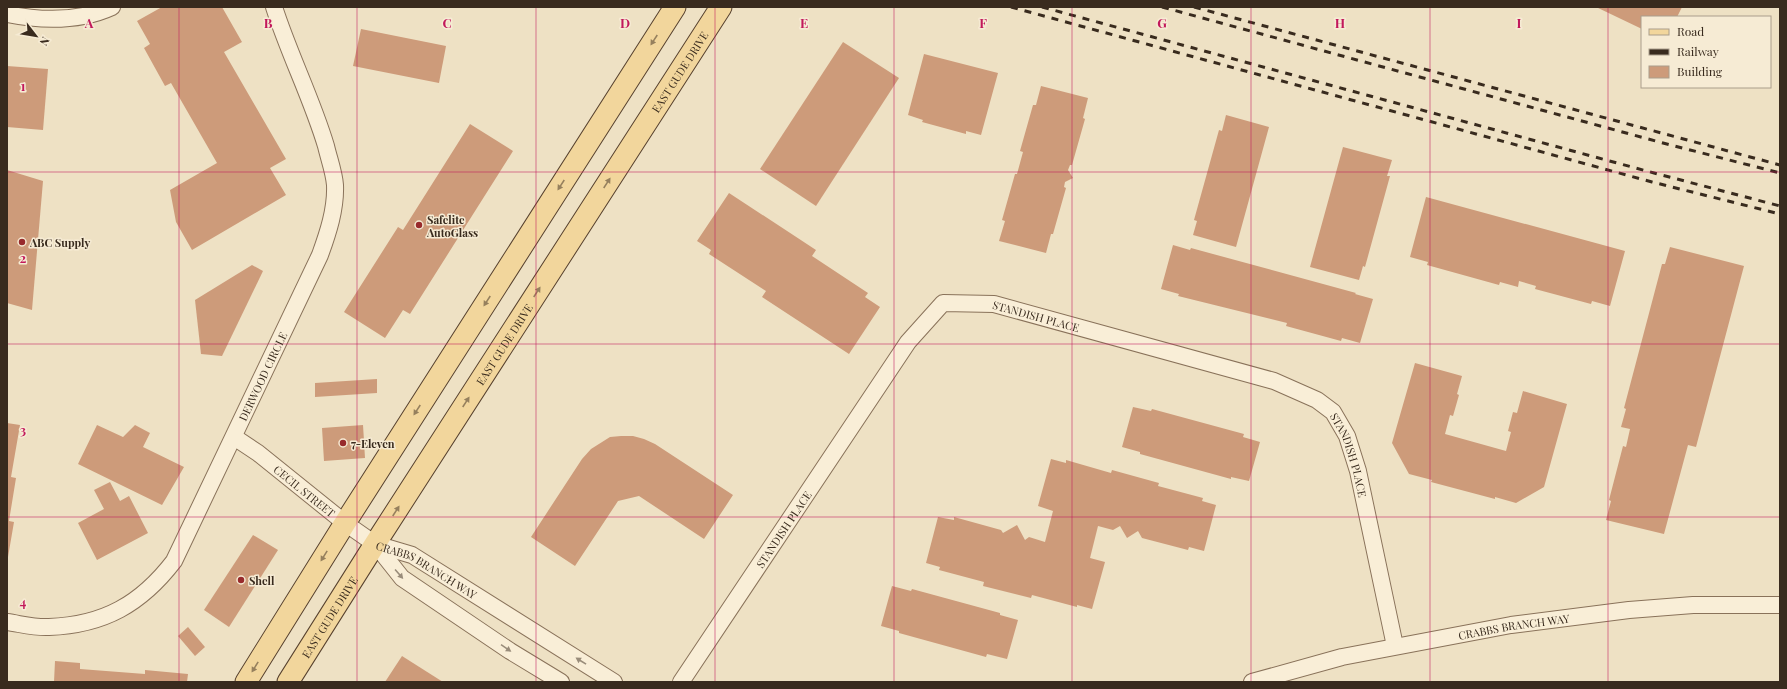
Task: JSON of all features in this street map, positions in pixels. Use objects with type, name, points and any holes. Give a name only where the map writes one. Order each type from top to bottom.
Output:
[{"type":"main road","points":[[246,682],[344,523],[675,7]]},
{"type":"main road","name":"EAST GUDE DRIVE","points":[[288,682],[375,544],[721,7]]},
{"type":"street","points":[[7,14],[28,18],[63,19],[90,16],[112,7]]},
{"type":"street","name":"DERWOOD CIRCLE","points":[[7,622],[48,628],[90,622],[122,610],[145,594],[160,580],[174,561],[320,256],[331,219],[335,196],[334,175],[320,128],[274,7]]},
{"type":"street","name":"STANDISH PLACE","points":[[681,682],[908,342],[943,303],[994,304],[1274,381],[1317,400],[1333,412],[1347,436],[1358,471],[1395,646]]},
{"type":"street","name":"CECIL STREET","points":[[234,437],[258,453],[344,523],[375,544]]},
{"type":"street","name":"CRABBS BRANCH WAY","points":[[375,544],[402,578],[510,651],[561,682]]},
{"type":"street","name":"CRABBS BRANCH WAY","points":[[375,544],[412,555],[614,682]]},
{"type":"street","name":"CRABBS BRANCH WAY","points":[[1252,682],[1342,657],[1511,624],[1629,610],[1693,605],[1780,605]]},
{"type":"building","points":[[162,7],[222,7],[242,42],[224,52],[286,159],[270,168],[286,195],[192,250],[176,222],[170,190],[217,163],[171,83],[165,86],[144,48],[150,44],[137,21]]},
{"type":"building","points":[[1596,7],[1682,7],[1678,16],[1641,16],[1641,29]]},
{"type":"building","points":[[361,29],[446,46],[439,83],[353,66]]},
{"type":"building","points":[[843,42],[899,78],[816,206],[760,169]]},
{"type":"building","points":[[924,54],[998,73],[981,135],[966,131],[966,134],[922,122],[923,120],[908,115]]},
{"type":"building","points":[[7,66],[48,69],[43,130],[7,127]]},
{"type":"building","points":[[1041,86],[1088,98],[1083,118],[1085,119],[1072,165],[1070,165],[1068,170],[1073,178],[1065,182],[1064,187],[1066,188],[1046,253],[999,241],[1005,221],[1002,220],[1023,152],[1020,151],[1033,105],[1036,105]]},
{"type":"building","points":[[1226,115],[1269,127],[1236,247],[1193,235],[1197,221],[1194,220],[1219,130],[1222,131]]},
{"type":"building","points":[[470,124],[513,151],[410,314],[403,310],[385,338],[344,312],[398,227],[403,230]]},
{"type":"building","points":[[1343,147],[1392,160],[1387,176],[1390,176],[1365,267],[1363,266],[1359,280],[1310,267]]},
{"type":"building","name":"ABC Supply","points":[[7,170],[43,181],[32,310],[7,303]]},
{"type":"building","points":[[729,193],[816,250],[812,256],[868,293],[865,297],[880,307],[849,354],[762,297],[766,291],[709,254],[711,250],[697,241]]},
{"type":"building","points":[[1426,197],[1625,251],[1610,306],[1592,301],[1591,304],[1535,289],[1536,286],[1519,281],[1518,287],[1500,282],[1499,285],[1427,265],[1428,262],[1410,257]]},
{"type":"building","points":[[1173,245],[1190,250],[1191,248],[1373,299],[1360,343],[1342,338],[1341,341],[1286,326],[1287,323],[1178,296],[1179,294],[1161,289]]},
{"type":"building","points":[[1670,247],[1744,266],[1696,447],[1688,445],[1664,534],[1606,520],[1611,501],[1609,500],[1623,446],[1626,447],[1630,429],[1621,427],[1626,409],[1624,408],[1662,264],[1665,264]]},
{"type":"building","points":[[252,265],[263,271],[222,356],[201,354],[195,300]]},
{"type":"building","points":[[1415,363],[1462,376],[1457,394],[1459,395],[1453,416],[1450,415],[1445,434],[1506,451],[1511,432],[1508,431],[1513,412],[1517,413],[1523,391],[1567,404],[1544,487],[1516,503],[1431,482],[1432,480],[1409,474],[1392,443]]},
{"type":"building","points":[[377,379],[377,393],[315,397],[315,383]]},
{"type":"building","points":[[1133,407],[1151,411],[1152,409],[1244,434],[1243,437],[1260,442],[1249,481],[1231,477],[1231,479],[1140,454],[1140,452],[1122,447]]},
{"type":"building","points":[[7,423],[20,425],[11,477],[16,478],[9,521],[14,522],[8,557]]},
{"type":"building","points":[[97,425],[123,437],[135,425],[150,433],[143,447],[184,467],[162,505],[78,464]]},
{"type":"building","name":"7-Eleven","points":[[363,425],[365,458],[324,461],[322,428]]},
{"type":"building","points":[[633,436],[655,444],[733,495],[704,539],[639,496],[618,501],[575,566],[531,537],[582,459],[591,449],[610,437]]},
{"type":"building","points":[[1051,459],[1066,463],[1066,460],[1111,473],[1112,470],[1159,483],[1158,486],[1203,498],[1202,501],[1216,505],[1204,551],[1189,547],[1188,550],[1142,538],[1138,531],[1127,538],[1120,526],[1113,530],[1098,526],[1090,558],[1105,562],[1092,609],[1077,605],[1077,607],[1032,595],[1031,598],[983,586],[984,582],[939,570],[940,567],[926,563],[938,517],[954,520],[954,517],[1001,530],[1003,533],[1017,525],[1025,540],[1029,537],[1045,542],[1053,511],[1038,506]]},
{"type":"building","points":[[110,482],[120,501],[129,496],[148,533],[97,560],[78,523],[104,509],[94,490]]},
{"type":"building","name":"Shell","points":[[253,535],[278,550],[229,627],[204,610]]},
{"type":"building","points":[[892,586],[911,591],[912,589],[1000,613],[1000,615],[1018,620],[1007,659],[987,654],[986,657],[899,633],[899,631],[881,626]]},
{"type":"building","points":[[188,627],[205,647],[195,656],[178,636]]},
{"type":"building","points":[[402,656],[443,682],[385,682]]},
{"type":"building","points":[[55,661],[80,663],[80,669],[145,674],[145,670],[188,674],[187,682],[54,682]]},
{"type":"railway","points":[[1011,7],[1652,182],[1780,214]]},
{"type":"railway","points":[[1042,7],[1780,206]]},
{"type":"railway","points":[[1162,7],[1663,143],[1780,173]]},
{"type":"railway","points":[[1194,7],[1780,165]]},
{"type":"place","name":"Safelite AutoGlass","points":[[419,225]]},
{"type":"place","name":"ABC Supply","points":[[22,242]]},
{"type":"place","name":"7-Eleven","points":[[343,443]]},
{"type":"place","name":"Shell","points":[[241,580]]}]
